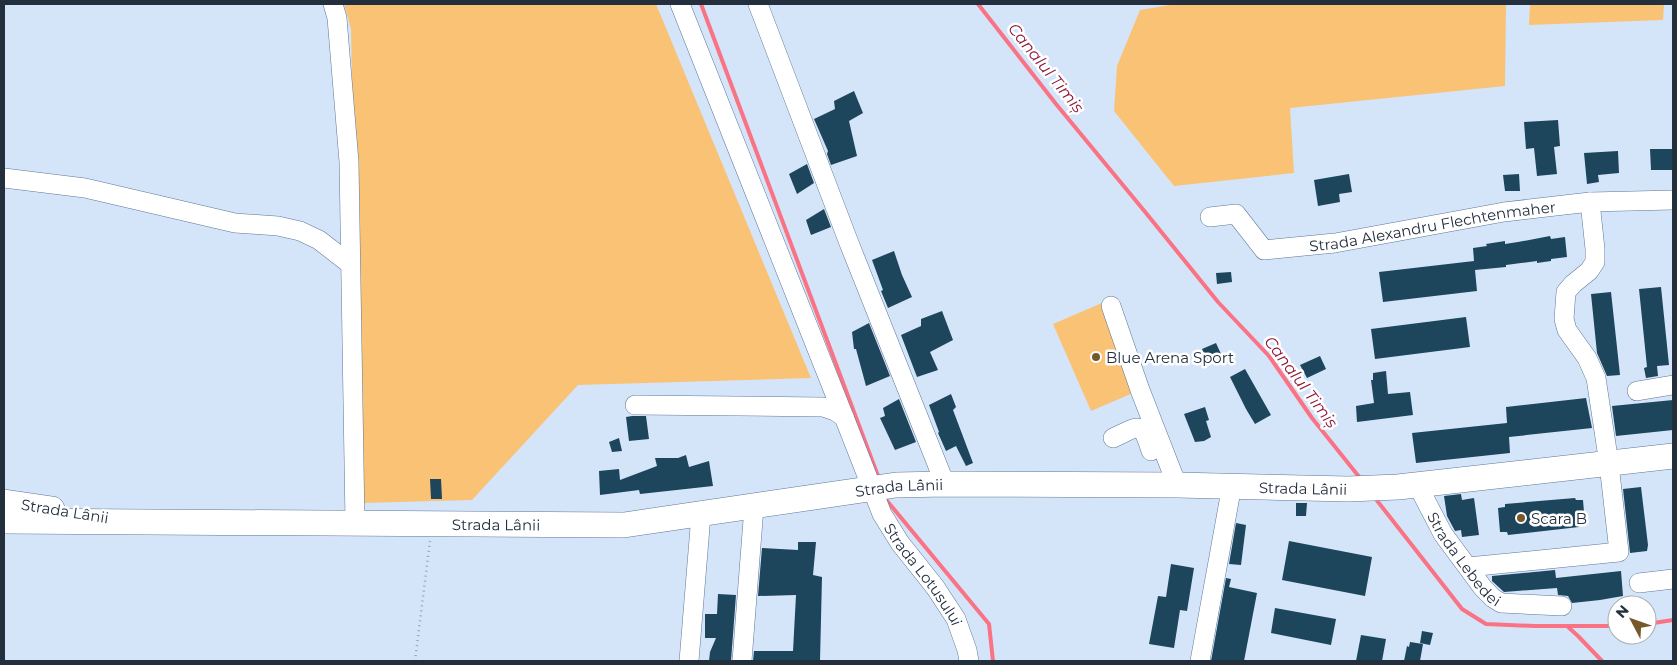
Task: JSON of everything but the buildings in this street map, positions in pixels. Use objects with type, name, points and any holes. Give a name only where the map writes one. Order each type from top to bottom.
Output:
[{"type":"main road","name":"Strada Lânii","points":[[4,521],[624,525],[701,515],[871,488],[896,486],[945,484],[1232,485],[1348,489],[1407,485],[1673,456]]},
{"type":"main road","name":"Strada Lânii","points":[[4,502],[126,521]]},
{"type":"main road","name":"Strada Lânii","points":[[4,533],[126,521]]},
{"type":"street","points":[[333,4],[337,18],[349,162],[355,524]]},
{"type":"street","name":"Strada Lotusului","points":[[680,4],[882,514],[900,543],[935,587],[956,619],[967,650],[968,661]]},
{"type":"street","points":[[758,4],[849,244],[945,484]]},
{"type":"street","points":[[4,178],[85,188],[235,223],[278,226],[319,240],[350,264]]},
{"type":"street","name":"Strada Alexandru Flechtenmaher","points":[[1210,217],[1236,214],[1264,250],[1335,243],[1504,212],[1590,202],[1673,200]]},
{"type":"street","points":[[1468,567],[1619,552],[1609,464],[1596,378],[1586,358],[1567,330],[1564,319],[1566,292],[1589,271],[1595,262],[1590,202]]},
{"type":"street","points":[[1111,306],[1170,485]]},
{"type":"street","points":[[1637,391],[1673,385]]},
{"type":"street","points":[[635,404],[823,407],[835,411],[844,417]]},
{"type":"street","points":[[1112,438],[1136,428],[1141,428],[1145,432],[1170,485]]},
{"type":"street","points":[[1200,661],[1232,485]]},
{"type":"street","name":"Strada Lebedei","points":[[1407,485],[1483,588],[1493,598],[1501,603],[1562,606]]},
{"type":"street","points":[[742,661],[754,507]]},
{"type":"street","points":[[689,661],[701,515]]},
{"type":"street","points":[[1639,582],[1673,578]]},
{"type":"path","points":[[415,661],[432,523]]},
{"type":"shaded area","points":[[344,4],[656,4],[811,378],[578,385],[472,500],[362,503],[359,467],[351,29]]},
{"type":"shaded area","points":[[1176,4],[1506,4],[1505,86],[1290,108],[1294,173],[1174,186],[1114,111],[1117,66],[1140,10]]},
{"type":"shaded area","points":[[1530,4],[1664,4],[1663,20],[1529,25]]},
{"type":"shaded area","name":"Blue Arena Sport","points":[[1102,303],[1140,390],[1091,411],[1053,324]]},
{"type":"waterway","points":[[701,4],[878,476]]},
{"type":"waterway","name":"Canalul Timiș","points":[[978,4],[1056,104],[1218,302],[1269,356],[1312,418],[1360,478]]},
{"type":"waterway","name":"Canalul Timiș","points":[[1375,498],[1462,609],[1486,624],[1607,626]]},
{"type":"waterway","points":[[886,499],[989,624],[993,661]]},
{"type":"waterway","name":"Canalul Timiș","points":[[1657,622],[1673,620]]},
{"type":"waterway","points":[[1567,626],[1602,661]]},
{"type":"place","name":"Blue Arena Sport","points":[[1096,357]]},
{"type":"place","name":"Scara B","points":[[1521,518]]}]
